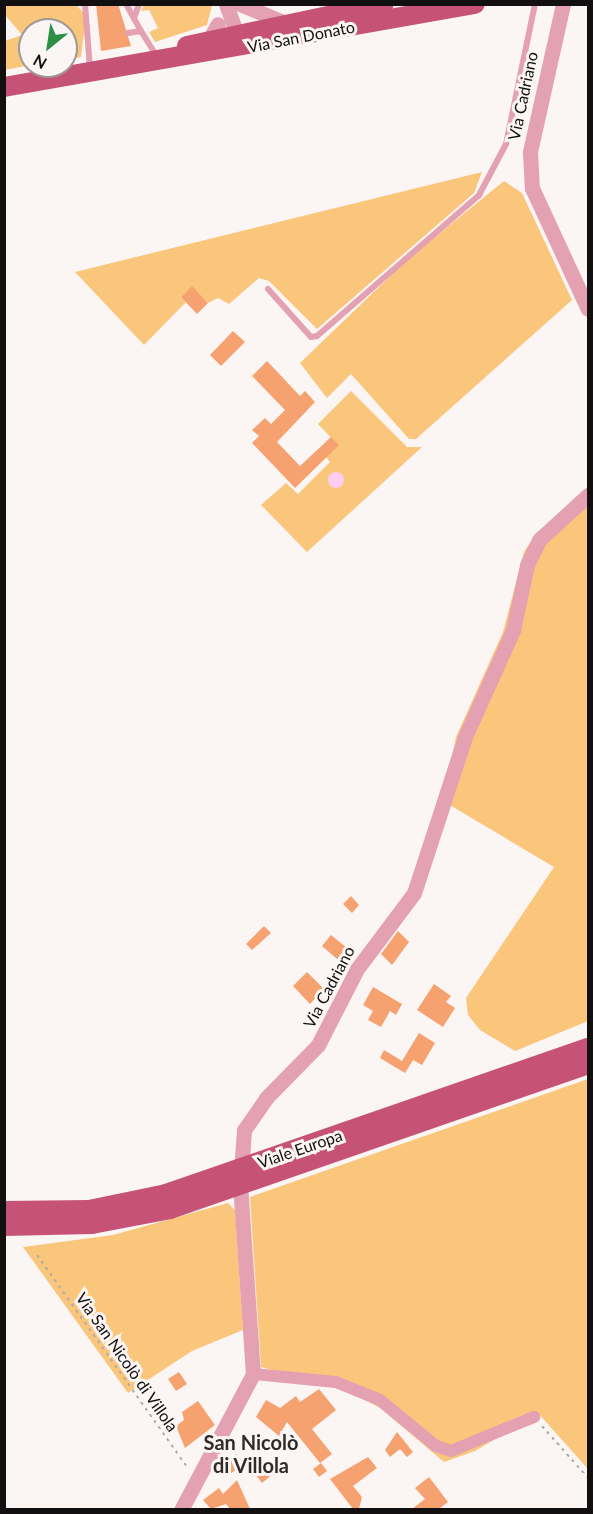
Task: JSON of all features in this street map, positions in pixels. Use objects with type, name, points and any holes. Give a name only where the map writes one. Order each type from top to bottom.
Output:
[{"type":"main road","name":"Via San Donato","points":[[127,65],[214,32],[240,41],[283,22],[384,4]]},
{"type":"main road","name":"Via San Donato","points":[[4,87],[127,65],[240,41],[475,4]]},
{"type":"main road","name":"Viale Europa","points":[[4,1227],[131,1218],[588,1048]]},
{"type":"main road","name":"Viale Europa","points":[[4,1211],[124,1204],[240,1177],[588,1064]]},
{"type":"street","points":[[551,4],[558,22]]},
{"type":"street","name":"Via Cadriano","points":[[562,4],[530,152],[532,188],[588,309]]},
{"type":"street","points":[[233,5],[283,22]]},
{"type":"street","points":[[233,5],[240,41]]},
{"type":"street","points":[[214,32],[233,5]]},
{"type":"street","name":"Via Cadriano","points":[[253,1374],[240,1177],[240,1142],[249,1120],[314,1051],[357,969],[414,893],[465,737],[513,630],[527,565],[539,540],[588,495]]},
{"type":"street","points":[[181,1509],[198,1482],[253,1374],[336,1382],[380,1400],[436,1446],[451,1451],[534,1418]]},
{"type":"lane","points":[[126,4],[156,55]]},
{"type":"lane","points":[[134,18],[139,4]]},
{"type":"lane","points":[[267,289],[311,337],[317,336],[479,195],[506,144],[535,4]]},
{"type":"lane","points":[[86,5],[95,39],[90,72]]},
{"type":"lane","points":[[128,33],[141,31]]},
{"type":"path","name":"Via San Nicolò di Villola","points":[[37,1255],[198,1482]]},
{"type":"path","points":[[534,1418],[588,1478]]},
{"type":"shaded area","points":[[5,5],[76,5],[86,15],[81,57],[78,58],[78,18],[18,18],[18,30],[5,15]]},
{"type":"shaded area","points":[[144,5],[212,5],[207,25],[155,42],[149,32],[158,28],[149,10],[141,11]]},
{"type":"shaded area","points":[[18,36],[18,67],[5,70],[5,41]]},
{"type":"shaded area","points":[[482,172],[474,193],[317,329],[269,281],[259,278],[229,304],[218,298],[208,303],[192,287],[181,297],[186,302],[144,345],[75,272]]},
{"type":"shaded area","points":[[504,181],[522,193],[572,300],[416,439],[409,439],[351,374],[327,398],[300,363],[408,259]]},
{"type":"shaded area","points":[[351,391],[407,447],[422,447],[307,552],[261,505],[286,483],[298,494],[330,462],[326,457],[338,445],[318,424]]},
{"type":"shaded area","points":[[336,472],[342,474],[344,480],[342,486],[336,488],[330,486],[328,480],[330,474]]},
{"type":"shaded area","points":[[588,492],[588,1021],[515,1051],[480,1030],[468,1015],[466,998],[554,867],[443,801],[456,737],[503,632],[524,552],[536,533]]},
{"type":"shaded area","points":[[588,1079],[588,1469],[538,1413],[475,1451],[444,1462],[380,1408],[350,1392],[261,1367],[250,1197]]},
{"type":"shaded area","points":[[228,1203],[235,1210],[243,1330],[192,1351],[128,1393],[23,1247],[113,1235]]},
{"type":"building","points":[[96,4],[118,4],[131,46],[101,51]]},
{"type":"building","points":[[192,286],[208,303],[197,314],[181,297]]},
{"type":"building","points":[[233,331],[245,342],[221,366],[210,355]]},
{"type":"building","points":[[267,361],[300,396],[305,391],[315,402],[277,442],[300,466],[331,437],[339,445],[295,488],[252,443],[259,436],[252,430],[265,418],[271,424],[285,410],[252,376]]},
{"type":"building","points":[[351,896],[359,905],[352,913],[343,904]]},
{"type":"building","points":[[264,926],[271,933],[252,950],[246,944]]},
{"type":"building","points":[[398,931],[409,942],[392,965],[381,954]]},
{"type":"building","points":[[331,935],[347,948],[337,959],[322,946]]},
{"type":"building","points":[[307,972],[324,989],[310,1004],[293,986]]},
{"type":"building","points":[[434,984],[451,996],[446,1002],[455,1008],[443,1027],[417,1010]]},
{"type":"building","points":[[373,987],[402,1004],[396,1015],[390,1011],[381,1027],[368,1020],[373,1011],[363,1005]]},
{"type":"building","points":[[419,1033],[435,1043],[422,1065],[413,1060],[405,1073],[380,1058],[384,1050],[402,1061]]},
{"type":"building","points":[[179,1372],[187,1384],[176,1391],[168,1379]]},
{"type":"building","points":[[319,1389],[336,1410],[312,1429],[332,1454],[320,1463],[287,1422],[279,1436],[256,1417],[266,1400],[280,1408],[296,1396],[300,1402]]},
{"type":"building","name":"San Nicolò di Villola","points":[[198,1401],[215,1425],[185,1448],[176,1426],[184,1420],[182,1412]]},
{"type":"building","points":[[397,1432],[413,1452],[407,1457],[400,1449],[390,1457],[385,1450]]},
{"type":"building","points":[[236,1454],[244,1464],[230,1474],[225,1467]]},
{"type":"building","points":[[368,1457],[377,1468],[353,1486],[362,1497],[359,1509],[353,1509],[330,1479]]},
{"type":"building","points":[[321,1463],[327,1471],[319,1477],[313,1469]]},
{"type":"building","points":[[268,1465],[274,1473],[262,1483],[256,1475]]},
{"type":"building","points":[[429,1477],[448,1502],[439,1509],[412,1509],[425,1499],[415,1488]]},
{"type":"building","points":[[237,1480],[250,1509],[230,1509],[226,1504],[211,1509],[203,1500],[219,1488],[223,1494]]},
{"type":"district","name":"San Nicolò di Villola","points":[[251,1454]]}]
